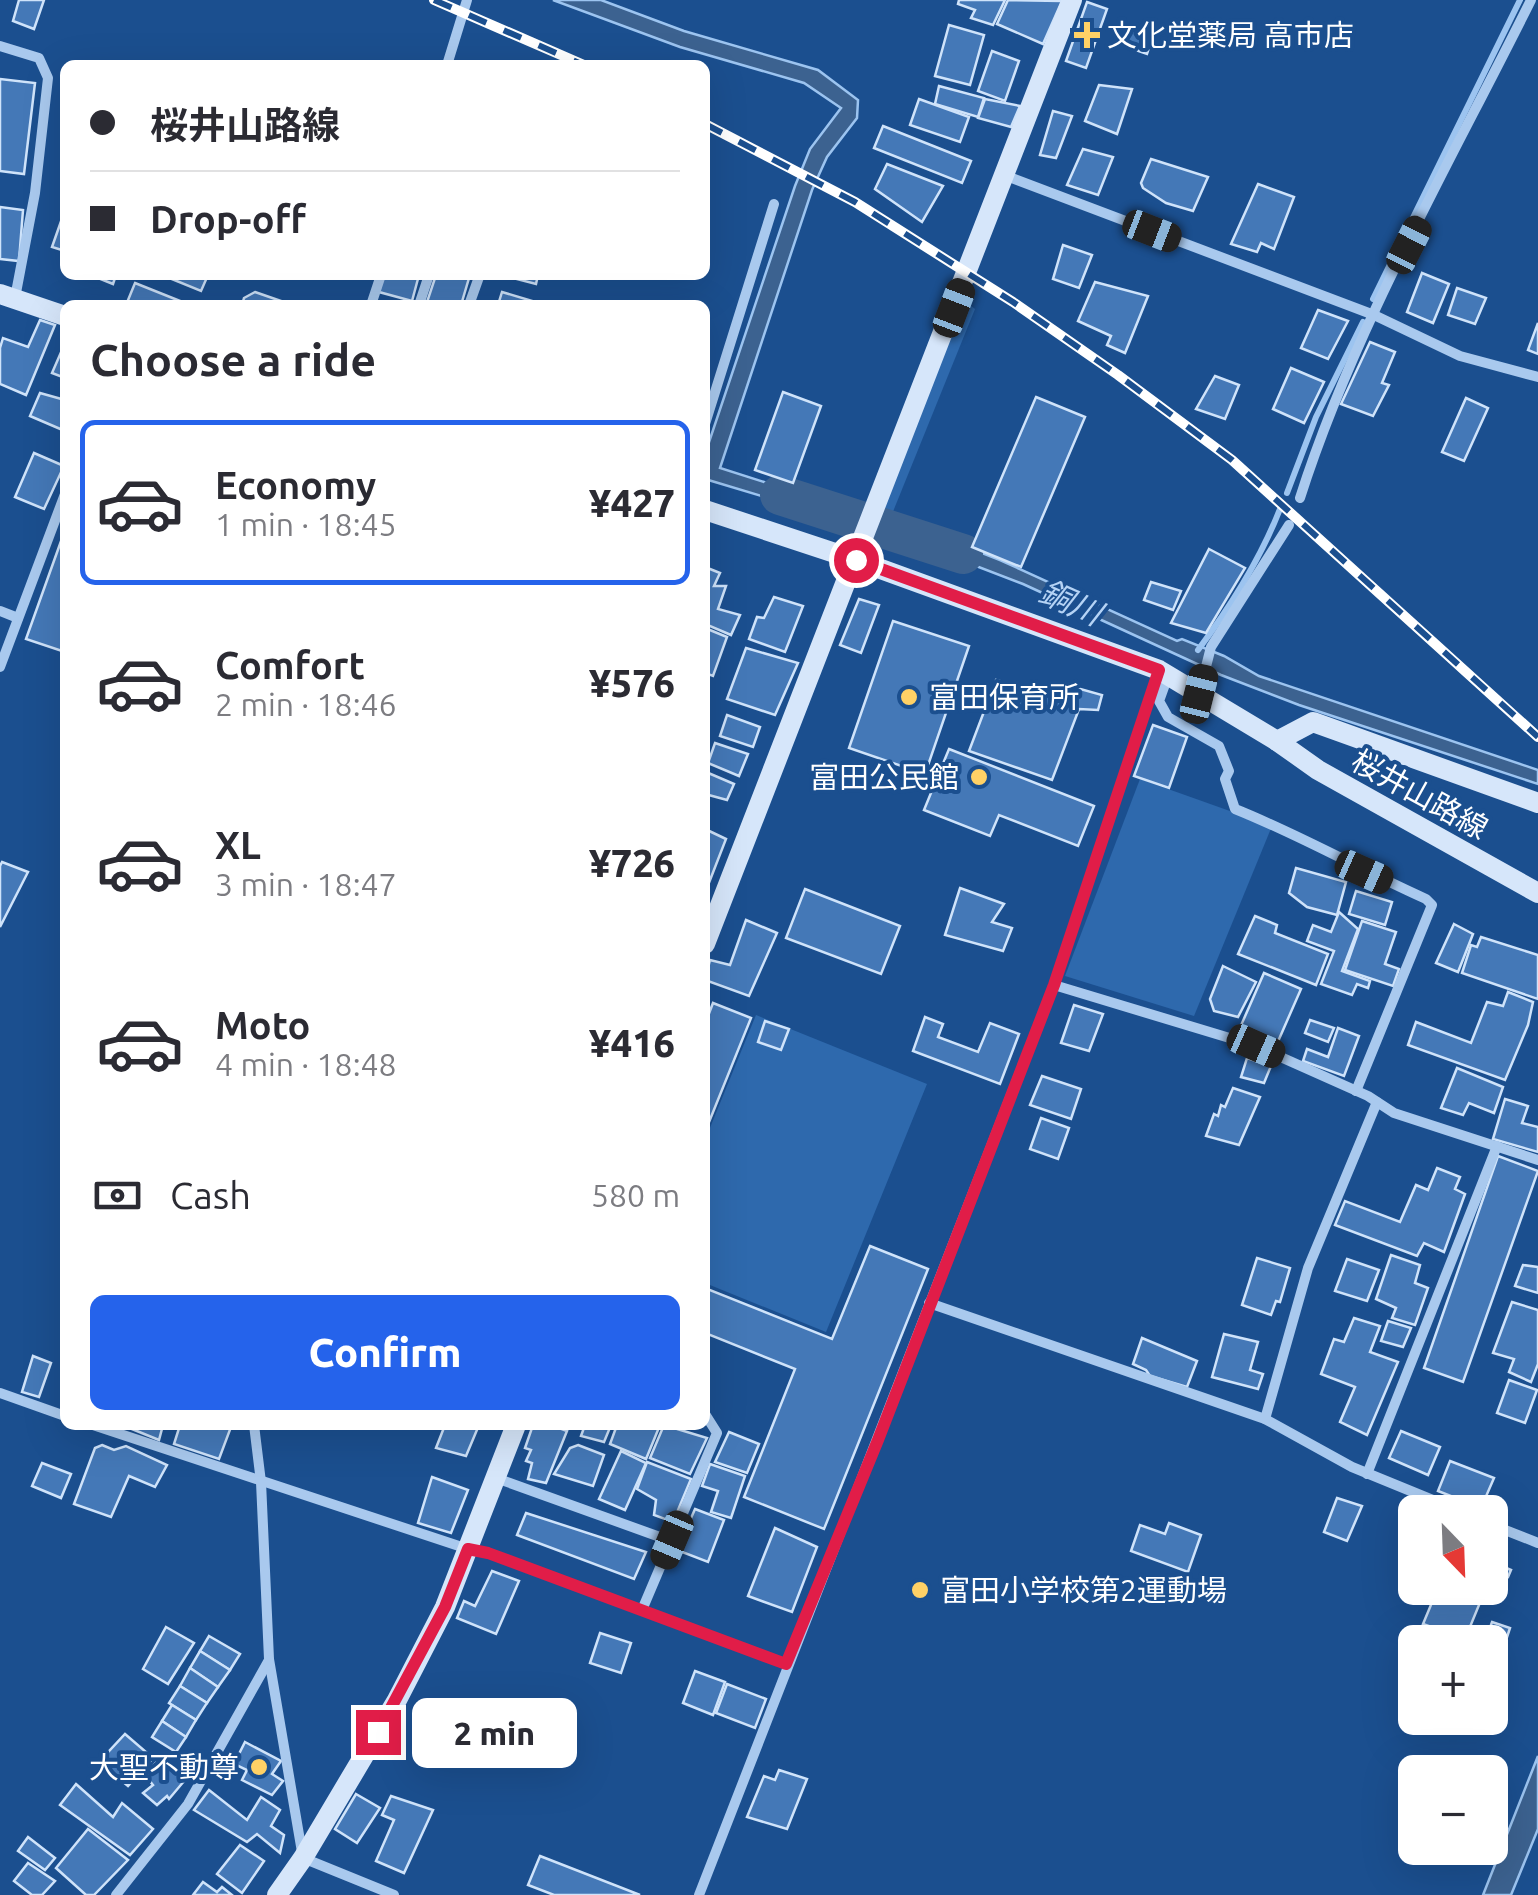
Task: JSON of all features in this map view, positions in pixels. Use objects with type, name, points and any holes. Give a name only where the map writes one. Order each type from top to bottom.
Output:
[{"type":"street","points":[[449,60],[467,0]]},
{"type":"street","points":[[710,931],[1072,0]]},
{"type":"street","points":[[1300,498],[1324,422],[1532,0]]},
{"type":"street","points":[[0,46],[39,58],[48,78],[35,192],[7,297],[60,314]]},
{"type":"street","points":[[1004,175],[1374,315],[1460,356],[1538,376]]},
{"type":"street","points":[[710,408],[774,204]]},
{"type":"street","points":[[0,667],[60,507]]},
{"type":"street","name":"桜井山路線","points":[[710,512],[856,560],[1164,673],[1318,770],[1535,892]]},
{"type":"street","points":[[1199,694],[1212,646],[1289,525]]},
{"type":"street","points":[[0,611],[18,618]]},
{"type":"street","points":[[699,1895],[1054,985],[1164,673]]},
{"type":"street","points":[[1164,673],[1158,702],[1168,717],[1219,746],[1229,770],[1225,779],[1235,809],[1294,832],[1312,846],[1426,898],[1432,905],[1356,1091]]},
{"type":"street","name":"桜井山路線","points":[[1277,741],[1313,722],[1538,803]]},
{"type":"street","points":[[1054,985],[1256,1046],[1356,1091],[1394,1114],[1538,1160]]},
{"type":"street","points":[[1265,1419],[1308,1268],[1377,1102]]},
{"type":"street","points":[[1367,1474],[1496,1146]]},
{"type":"street","points":[[929,1303],[1265,1419],[1367,1474],[1420,1495]]},
{"type":"street","points":[[0,1394],[60,1414]]},
{"type":"street","points":[[642,1610],[717,1433],[710,1422]]},
{"type":"street","points":[[108,1430],[488,1553],[786,1664]]},
{"type":"street","points":[[255,1430],[261,1482],[269,1659],[303,1858]]},
{"type":"street","points":[[277,1895],[397,1700],[445,1607],[514,1430]]},
{"type":"street","points":[[496,1478],[672,1540]]},
{"type":"street","points":[[1508,1531],[1538,1543]]},
{"type":"street","points":[[116,1895],[188,1804],[269,1659]]},
{"type":"street","points":[[303,1858],[394,1895]]},
{"type":"shaded area","points":[[962,299],[975,309],[888,524],[875,521]]},
{"type":"shaded area","points":[[1140,779],[1272,826],[1194,1016],[1065,976]]},
{"type":"shaded area","points":[[756,1015],[927,1084],[826,1332],[710,1285],[710,1128]]},
{"type":"water","points":[[553,0],[601,0],[684,31],[818,70],[858,100],[857,118],[827,157],[812,190],[720,468],[836,505],[831,517],[710,481],[710,439],[795,186],[810,149],[841,108],[804,83],[680,47]]},
{"type":"water","points":[[916,527],[1000,560],[1177,641],[1182,639],[1224,656],[1259,676],[1538,770],[1538,784],[1299,705],[1221,675],[1023,584],[911,541]]},
{"type":"water","points":[[1538,1756],[1538,1829],[1511,1895],[1483,1895],[1495,1865],[1508,1865],[1508,1832]]},
{"type":"building","points":[[19,0],[44,0],[34,29],[13,21]]},
{"type":"building","points":[[959,0],[1005,0],[993,25],[971,18],[975,10],[958,4]]},
{"type":"building","points":[[1008,0],[1062,1],[1043,44],[997,24]]},
{"type":"building","name":"文化堂薬局 高市店","points":[[1087,2],[1107,9],[1086,68],[1066,61]]},
{"type":"building","points":[[1124,23],[1154,32],[1147,54],[1118,44]]},
{"type":"building","points":[[949,25],[984,35],[970,85],[935,76]]},
{"type":"building","points":[[992,51],[1019,61],[1005,101],[978,91]]},
{"type":"building","points":[[0,79],[35,83],[24,174],[0,171]]},
{"type":"building","points":[[1099,85],[1132,89],[1117,134],[1085,121]]},
{"type":"building","points":[[939,86],[984,98],[978,117],[935,104]]},
{"type":"building","points":[[919,99],[969,117],[960,142],[910,125]]},
{"type":"building","points":[[985,99],[1020,106],[1011,127],[978,118]]},
{"type":"building","points":[[1053,111],[1072,116],[1056,158],[1040,155]]},
{"type":"building","points":[[883,126],[971,161],[962,183],[874,148]]},
{"type":"building","points":[[1083,149],[1113,157],[1098,195],[1067,185]]},
{"type":"building","points":[[1151,159],[1208,177],[1193,211],[1166,203],[1143,188],[1141,183]]},
{"type":"building","points":[[887,164],[943,186],[922,222],[875,189]]},
{"type":"building","points":[[1258,184],[1294,197],[1274,249],[1261,243],[1257,252],[1231,244]]},
{"type":"building","points":[[0,207],[23,210],[19,261],[0,259]]},
{"type":"building","points":[[60,224],[60,249],[52,247]]},
{"type":"building","points":[[1063,245],[1092,255],[1079,288],[1053,279]]},
{"type":"building","points":[[1422,273],[1449,284],[1433,323],[1407,312]]},
{"type":"building","points":[[174,280],[206,280],[201,291]]},
{"type":"building","points":[[382,280],[418,280],[412,300],[379,292]]},
{"type":"building","points":[[434,280],[468,280],[462,300],[428,300]]},
{"type":"building","points":[[1095,282],[1148,296],[1125,353],[1107,345],[1111,336],[1078,321]]},
{"type":"building","points":[[135,283],[178,300],[128,300]]},
{"type":"building","points":[[1457,288],[1486,298],[1475,324],[1448,315]]},
{"type":"building","points":[[255,292],[278,300],[243,300]]},
{"type":"building","points":[[502,292],[529,300],[500,300]]},
{"type":"building","points":[[1318,310],[1348,321],[1328,359],[1301,348]]},
{"type":"building","points":[[40,320],[55,325],[26,395],[0,384],[0,348],[3,338],[28,347]]},
{"type":"building","points":[[1538,323],[1538,354],[1528,350]]},
{"type":"building","points":[[1370,342],[1395,352],[1382,383],[1389,385],[1373,416],[1341,404]]},
{"type":"building","points":[[60,355],[60,376],[52,373]]},
{"type":"building","points":[[1291,368],[1324,382],[1304,423],[1273,409]]},
{"type":"building","points":[[1215,376],[1239,385],[1225,419],[1196,409]]},
{"type":"building","points":[[783,392],[821,406],[793,483],[755,470]]},
{"type":"building","points":[[40,393],[60,399],[60,429],[30,416]]},
{"type":"building","points":[[1036,397],[1085,417],[1021,567],[972,547]]},
{"type":"building","points":[[1466,398],[1488,408],[1464,461],[1442,452]]},
{"type":"building","points":[[34,453],[60,464],[60,475],[44,509],[15,497]]},
{"type":"building","points":[[60,544],[60,650],[26,639]]},
{"type":"building","points":[[1209,549],[1245,568],[1206,633],[1171,623]]},
{"type":"building","points":[[710,569],[720,573],[714,586],[726,586],[718,609],[740,615],[731,635],[710,626]]},
{"type":"building","points":[[1151,582],[1181,591],[1173,610],[1144,600]]},
{"type":"building","points":[[774,597],[803,606],[785,652],[749,639],[757,617],[764,618]]},
{"type":"building","points":[[859,599],[879,605],[861,653],[840,645]]},
{"type":"building","name":"富田保育所","points":[[893,621],[969,646],[925,774],[849,748]]},
{"type":"building","points":[[710,630],[727,637],[713,676],[710,675]]},
{"type":"building","points":[[746,648],[798,663],[775,715],[727,699]]},
{"type":"building","points":[[996,680],[1051,695],[1059,683],[1102,695],[1098,710],[1079,709],[1052,780],[969,751]]},
{"type":"building","points":[[727,715],[760,727],[753,747],[720,736]]},
{"type":"building","points":[[1153,725],[1187,737],[1169,788],[1134,776]]},
{"type":"building","points":[[715,743],[748,754],[739,776],[710,764]]},
{"type":"building","name":"富田公民館","points":[[949,749],[1094,806],[1078,846],[999,815],[990,836],[924,810]]},
{"type":"building","points":[[710,774],[734,784],[727,800],[710,795]]},
{"type":"building","points":[[710,831],[726,839],[710,880]]},
{"type":"building","points":[[2,862],[28,872],[0,927],[0,866]]},
{"type":"building","points":[[1296,868],[1346,882],[1337,915],[1307,907],[1289,893]]},
{"type":"building","points":[[960,888],[1004,904],[992,922],[1012,928],[1003,951],[945,935]]},
{"type":"building","points":[[805,889],[900,926],[881,974],[786,938]]},
{"type":"building","points":[[1356,891],[1392,902],[1385,925],[1349,914]]},
{"type":"building","points":[[1339,912],[1358,929],[1342,971],[1370,981],[1368,988],[1357,984],[1352,995],[1321,984],[1334,951],[1307,941],[1313,925],[1331,932]]},
{"type":"building","points":[[1255,916],[1277,925],[1275,933],[1328,954],[1316,985],[1238,954]]},
{"type":"building","points":[[746,920],[777,933],[749,996],[710,982],[710,960],[730,965]]},
{"type":"building","points":[[1362,921],[1396,932],[1385,964],[1399,969],[1393,986],[1345,970]]},
{"type":"building","points":[[1454,924],[1473,934],[1458,972],[1436,963]]},
{"type":"building","points":[[1481,937],[1538,955],[1538,999],[1462,973],[1471,945],[1477,947]]},
{"type":"building","points":[[1223,966],[1256,982],[1238,1017],[1214,1011],[1210,999]]},
{"type":"building","points":[[1264,973],[1301,989],[1276,1046],[1239,1030]]},
{"type":"building","points":[[1508,992],[1533,1002],[1528,1025],[1505,1080],[1408,1045],[1416,1022],[1471,1043],[1487,1002],[1503,1006]]},
{"type":"building","points":[[713,1003],[751,1018],[710,1120]]},
{"type":"building","points":[[1074,1005],[1103,1014],[1089,1051],[1061,1043]]},
{"type":"building","points":[[925,1017],[943,1024],[938,1037],[978,1052],[990,1023],[1019,1034],[1000,1084],[913,1051]]},
{"type":"building","points":[[1310,1020],[1334,1028],[1328,1042],[1305,1033]]},
{"type":"building","points":[[765,1021],[789,1029],[781,1050],[758,1042]]},
{"type":"building","points":[[1338,1028],[1359,1036],[1344,1076],[1303,1061],[1307,1049],[1328,1057]]},
{"type":"building","points":[[1247,1058],[1271,1066],[1264,1083],[1241,1077]]},
{"type":"building","points":[[1457,1068],[1503,1087],[1494,1113],[1469,1103],[1463,1115],[1441,1108]]},
{"type":"building","points":[[1042,1076],[1081,1089],[1071,1119],[1030,1105]]},
{"type":"building","points":[[1233,1088],[1260,1097],[1239,1145],[1206,1136],[1214,1114],[1218,1116],[1221,1105],[1225,1107]]},
{"type":"building","points":[[1505,1099],[1528,1106],[1522,1123],[1538,1127],[1538,1152],[1493,1139]]},
{"type":"building","points":[[1041,1118],[1069,1128],[1058,1159],[1030,1149]]},
{"type":"building","points":[[1498,1156],[1538,1171],[1463,1382],[1424,1368]]},
{"type":"building","points":[[1437,1168],[1460,1177],[1455,1189],[1465,1194],[1444,1252],[1424,1243],[1417,1256],[1335,1225],[1345,1201],[1400,1222],[1416,1185],[1428,1190]]},
{"type":"building","points":[[870,1246],[928,1269],[824,1529],[744,1497],[795,1369],[710,1335],[710,1290],[832,1339]]},
{"type":"building","points":[[1391,1255],[1420,1265],[1415,1283],[1428,1288],[1415,1325],[1392,1318],[1396,1308],[1376,1299]]},
{"type":"building","points":[[1257,1258],[1290,1268],[1280,1302],[1276,1301],[1271,1315],[1242,1305]]},
{"type":"building","points":[[1347,1259],[1379,1270],[1367,1301],[1335,1291]]},
{"type":"building","points":[[1523,1265],[1538,1267],[1538,1293],[1515,1286]]},
{"type":"building","points":[[1512,1302],[1538,1310],[1538,1364],[1531,1382],[1509,1372],[1514,1359],[1493,1353]]},
{"type":"building","points":[[1354,1318],[1380,1326],[1370,1352],[1398,1362],[1367,1435],[1340,1422],[1355,1387],[1321,1374],[1334,1339],[1344,1342]]},
{"type":"building","points":[[1388,1321],[1411,1328],[1403,1347],[1381,1341]]},
{"type":"building","points":[[1224,1334],[1258,1342],[1250,1370],[1263,1374],[1258,1389],[1212,1377]]},
{"type":"building","points":[[1142,1338],[1197,1361],[1187,1387],[1150,1376],[1133,1364]]},
{"type":"building","points":[[33,1356],[51,1363],[39,1397],[22,1392]]},
{"type":"building","points":[[1509,1380],[1537,1390],[1525,1423],[1497,1413]]},
{"type":"building","points":[[134,1430],[162,1430],[159,1440]]},
{"type":"building","points":[[178,1430],[230,1430],[219,1459],[174,1444]]},
{"type":"building","points":[[443,1430],[477,1430],[466,1456],[436,1448]]},
{"type":"building","points":[[531,1430],[567,1431],[546,1483],[528,1479],[532,1463],[526,1461],[531,1450],[525,1448]]},
{"type":"building","points":[[583,1430],[609,1430],[604,1442],[581,1436]]},
{"type":"building","points":[[615,1430],[658,1430],[646,1459],[610,1444]]},
{"type":"building","points":[[662,1430],[681,1430],[707,1438],[690,1474],[650,1458]]},
{"type":"building","points":[[1401,1431],[1440,1447],[1428,1475],[1389,1458]]},
{"type":"building","points":[[729,1432],[759,1444],[747,1473],[715,1462]]},
{"type":"building","points":[[102,1445],[114,1450],[126,1446],[167,1465],[155,1487],[129,1476],[111,1517],[74,1504],[95,1448]]},
{"type":"building","points":[[578,1445],[604,1455],[593,1486],[554,1474],[570,1448]]},
{"type":"building","points":[[621,1451],[646,1463],[625,1510],[599,1499]]},
{"type":"building","points":[[1450,1461],[1494,1478],[1487,1495],[1448,1495],[1438,1491]]},
{"type":"building","points":[[647,1462],[691,1479],[673,1522],[654,1515],[656,1500],[637,1489]]},
{"type":"building","points":[[42,1463],[71,1474],[61,1498],[32,1486]]},
{"type":"building","points":[[710,1464],[745,1476],[731,1518],[711,1512],[718,1491],[702,1486]]},
{"type":"building","points":[[432,1477],[468,1490],[451,1533],[418,1523]]},
{"type":"building","points":[[1337,1498],[1362,1506],[1347,1541],[1324,1532]]},
{"type":"building","points":[[695,1509],[724,1520],[708,1562],[677,1550]]},
{"type":"building","points":[[526,1513],[646,1552],[634,1579],[517,1535]]},
{"type":"building","points":[[1169,1523],[1201,1535],[1188,1572],[1131,1551],[1140,1525],[1165,1534]]},
{"type":"building","points":[[775,1528],[817,1547],[792,1612],[748,1596]]},
{"type":"building","points":[[492,1571],[519,1581],[496,1634],[457,1618],[464,1601],[475,1606]]},
{"type":"building","points":[[1431,1605],[1479,1605],[1471,1625],[1423,1624]]},
{"type":"building","points":[[166,1627],[194,1643],[168,1684],[143,1669]]},
{"type":"building","points":[[600,1633],[631,1643],[621,1673],[590,1663]]},
{"type":"building","points":[[209,1636],[240,1654],[230,1670],[200,1651]]},
{"type":"building","points":[[200,1651],[230,1670],[218,1687],[190,1668]]},
{"type":"building","points":[[190,1668],[218,1687],[207,1703],[180,1686]]},
{"type":"building","points":[[695,1671],[725,1682],[713,1715],[683,1703]]},
{"type":"building","points":[[727,1684],[766,1699],[755,1728],[716,1713]]},
{"type":"building","points":[[180,1686],[207,1703],[196,1720],[169,1703]]},
{"type":"building","points":[[172,1705],[196,1720],[186,1737],[162,1721]]},
{"type":"building","points":[[162,1721],[186,1737],[176,1752],[152,1737]]},
{"type":"building","points":[[125,1734],[153,1758],[128,1786],[99,1762]]},
{"type":"building","name":"大聖不動尊","points":[[245,1742],[281,1761],[272,1774],[283,1781],[272,1795],[242,1780],[247,1770],[234,1764]]},
{"type":"building","points":[[160,1759],[185,1780],[169,1799],[167,1796],[157,1805],[143,1793],[153,1785],[144,1774]]},
{"type":"building","points":[[779,1770],[807,1779],[787,1829],[747,1817],[764,1776],[775,1780]]},
{"type":"building","points":[[76,1784],[113,1817],[122,1803],[153,1829],[130,1855],[60,1805]]},
{"type":"building","points":[[209,1790],[247,1820],[261,1797],[280,1810],[271,1826],[284,1835],[280,1853],[257,1834],[247,1842],[194,1810]]},
{"type":"building","points":[[356,1794],[380,1808],[357,1843],[335,1829]]},
{"type":"building","points":[[391,1796],[433,1810],[404,1873],[376,1861],[394,1820],[382,1815]]},
{"type":"building","points":[[88,1829],[128,1860],[94,1895],[86,1895],[56,1868]]},
{"type":"building","points":[[28,1837],[55,1858],[45,1870],[18,1851]]},
{"type":"building","points":[[240,1845],[264,1861],[242,1893],[217,1874]]},
{"type":"building","points":[[540,1856],[640,1895],[554,1895],[528,1885]]},
{"type":"building","points":[[28,1863],[55,1881],[42,1895],[32,1895],[14,1881]]},
{"type":"building","points":[[203,1882],[217,1892],[222,1887],[232,1895],[193,1895]]},
{"type":"waterway","points":[[1373,299],[1520,0]]},
{"type":"waterway","points":[[1287,493],[1316,417],[1363,322]]},
{"type":"waterway","name":"銅川","points":[[780,495],[963,554]]},
{"type":"waterway","points":[[1198,650],[1244,582],[1280,509]]},
{"type":"railway","points":[[434,0],[572,60]]},
{"type":"railway","points":[[710,127],[855,202],[1013,302],[1118,375],[1232,460],[1538,737]]},
{"type":"place","name":"文化堂薬局 高市店","points":[[1087,35]]},
{"type":"place","name":"富田保育所","points":[[909,697]]},
{"type":"place","name":"富田公民館","points":[[979,777]]},
{"type":"place","name":"富田小学校第2運動場","points":[[920,1590]]},
{"type":"place","name":"大聖不動尊","points":[[259,1767]]},
{"type":"route","points":[[378,1732],[445,1607],[468,1549],[488,1553],[786,1664],[878,1440],[1054,985],[1159,670],[856,560]]}]
